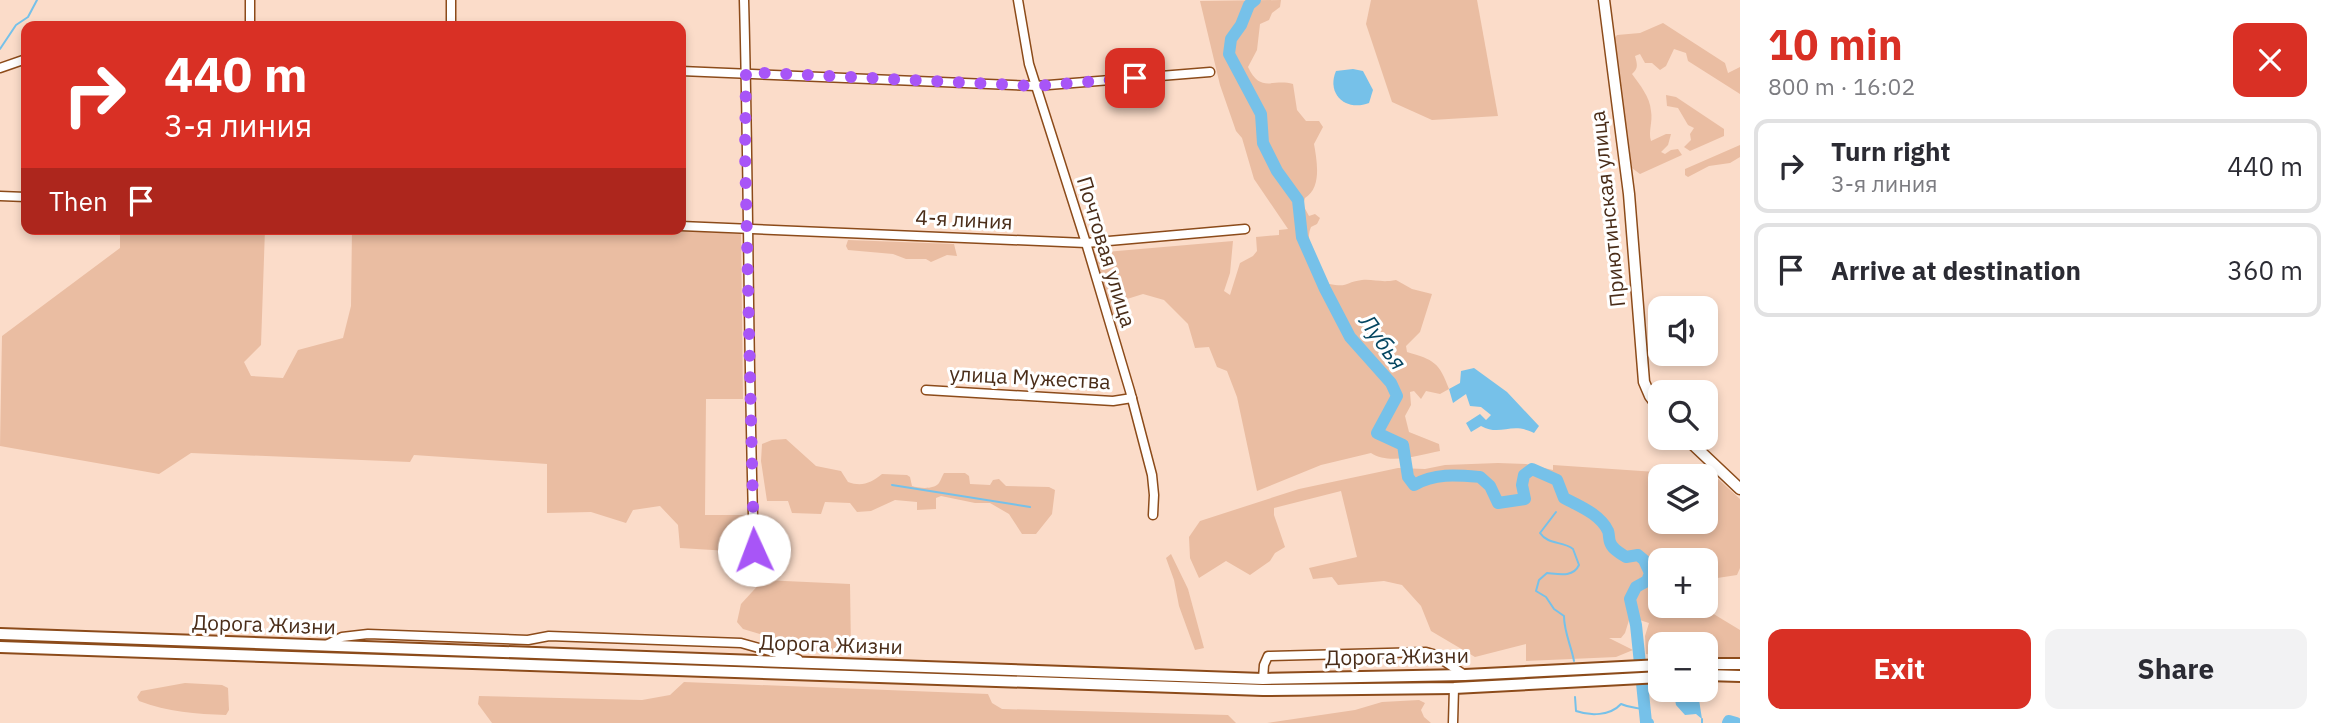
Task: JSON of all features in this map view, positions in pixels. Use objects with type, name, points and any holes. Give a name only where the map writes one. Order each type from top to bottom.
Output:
[{"type":"main road","name":"Дорога Жизни","points":[[0,635],[1263,679],[1625,673]]},
{"type":"main road","name":"Дорога Жизни","points":[[0,647],[1249,690],[1454,688],[1648,670]]},
{"type":"main road","points":[[1718,664],[1740,664]]},
{"type":"main road","points":[[1718,675],[1740,676]]},
{"type":"street","points":[[250,0],[250,21]]},
{"type":"street","points":[[451,0],[451,21]]},
{"type":"street","points":[[744,0],[754,550],[752,559]]},
{"type":"street","name":"Почтовая улица","points":[[1018,0],[1029,64],[1132,398],[1152,475],[1153,515]]},
{"type":"street","name":"Приютинская улица","points":[[1604,0],[1629,194],[1644,382],[1648,391]]},
{"type":"street","points":[[0,68],[21,61]]},
{"type":"street","points":[[686,71],[1036,86],[1210,72]]},
{"type":"street","points":[[0,196],[21,197]]},
{"type":"street","name":"4-я линия","points":[[686,226],[1086,243],[1245,229]]},
{"type":"street","name":"улица Мужества","points":[[926,390],[1112,401],[1132,398]]},
{"type":"street","points":[[1699,450],[1740,489]]},
{"type":"street","points":[[324,646],[342,637],[368,634],[528,640],[549,636],[741,643],[811,663]]},
{"type":"street","points":[[1263,679],[1268,656],[1426,652],[1465,675]]},
{"type":"street","points":[[1453,723],[1454,688]]},
{"type":"shaded area","points":[[1281,0],[1280,7],[1272,13],[1269,20],[1260,24],[1257,50],[1248,67],[1262,83],[1293,84],[1297,110],[1306,121],[1319,121],[1323,127],[1314,144],[1316,181],[1303,205],[1309,216],[1315,214],[1320,218],[1317,224],[1311,227],[1309,234],[1314,256],[1329,284],[1396,280],[1412,289],[1432,294],[1420,332],[1406,346],[1407,352],[1434,363],[1449,389],[1440,394],[1426,391],[1421,399],[1414,391],[1410,392],[1411,405],[1405,416],[1409,432],[1439,444],[1440,451],[1395,459],[1378,457],[1371,453],[1321,465],[1257,491],[1237,397],[1227,371],[1217,367],[1209,347],[1195,348],[1188,324],[1164,300],[1143,294],[1127,299],[1114,317],[1094,253],[1233,241],[1230,273],[1224,291],[1230,295],[1240,263],[1257,251],[1256,237],[1279,235],[1279,230],[1288,229],[1254,179],[1242,138],[1236,131],[1220,85],[1200,1]]},
{"type":"shaded area","points":[[1371,0],[1477,0],[1498,116],[1432,120],[1392,102],[1366,24]]},
{"type":"shaded area","points":[[1663,23],[1725,63],[1728,73],[1740,67],[1740,94],[1688,61],[1686,53],[1674,49],[1666,66],[1660,70],[1652,63],[1645,63],[1640,54],[1635,56],[1637,68],[1632,74],[1649,101],[1651,141],[1671,134],[1668,145],[1661,152],[1665,154],[1678,149],[1682,155],[1640,174],[1632,168],[1614,39],[1617,35],[1640,33]]},
{"type":"shaded area","points":[[1666,95],[1676,97],[1724,129],[1724,136],[1690,151],[1684,147],[1691,140],[1690,134],[1694,128],[1688,125],[1678,108],[1667,106]]},
{"type":"shaded area","points":[[1740,145],[1740,157],[1730,163],[1709,166],[1688,177],[1685,175],[1685,169]]},
{"type":"shaded area","points":[[686,231],[741,234],[743,399],[706,399],[705,515],[745,515],[745,552],[680,548],[678,525],[660,506],[633,510],[626,523],[591,512],[547,513],[547,464],[414,455],[410,462],[191,453],[159,474],[0,446],[2,336],[120,248],[120,235],[265,235],[261,345],[244,362],[251,376],[283,378],[298,350],[343,338],[351,306],[352,235],[686,235]]},
{"type":"shaded area","points":[[848,240],[954,244],[957,256],[947,255],[931,262],[926,259],[906,259],[893,254],[848,250]]},
{"type":"shaded area","points":[[786,439],[816,466],[841,471],[848,482],[858,484],[874,480],[882,474],[907,475],[912,486],[930,488],[939,483],[944,473],[965,473],[969,476],[970,484],[990,485],[993,480],[999,479],[1006,486],[1049,487],[1055,490],[1052,514],[1036,534],[1022,534],[1009,514],[990,503],[975,503],[941,496],[936,498],[936,509],[917,510],[917,502],[895,500],[871,511],[857,512],[850,503],[825,502],[821,514],[792,513],[788,501],[767,501],[761,461],[762,444]]},
{"type":"shaded area","points":[[1498,463],[1526,464],[1553,470],[1553,465],[1648,471],[1648,534],[1718,534],[1718,479],[1740,499],[1740,568],[1737,575],[1718,578],[1718,548],[1648,548],[1648,618],[1718,617],[1740,630],[1740,659],[1718,660],[1718,632],[1648,632],[1646,654],[1645,636],[1649,623],[1630,617],[1621,638],[1609,638],[1633,650],[1616,657],[1526,661],[1526,644],[1475,657],[1431,631],[1421,606],[1402,585],[1384,581],[1338,585],[1332,577],[1313,579],[1309,568],[1357,557],[1341,491],[1274,508],[1285,547],[1250,575],[1226,561],[1199,578],[1190,558],[1189,537],[1200,521],[1299,489],[1398,468],[1425,469],[1445,465]]},
{"type":"shaded area","points":[[1171,554],[1188,589],[1204,648],[1195,650],[1179,606],[1166,558]]},
{"type":"shaded area","points":[[763,580],[850,584],[851,652],[814,650],[743,629],[737,622],[741,604]]},
{"type":"shaded area","points":[[684,682],[988,694],[992,703],[1002,709],[1228,715],[1236,723],[492,723],[478,704],[479,696],[642,700],[670,695]]},
{"type":"shaded area","points":[[185,683],[222,685],[228,688],[229,710],[226,715],[171,710],[139,701],[137,697],[141,691]]},
{"type":"shaded area","points":[[1419,700],[1425,703],[1421,710],[1431,723],[1267,723],[1355,710],[1382,702]]},
{"type":"water","points":[[1336,71],[1363,71],[1373,90],[1369,103],[1353,105],[1346,103],[1336,94]]},
{"type":"water","points":[[1474,368],[1507,392],[1539,426],[1534,433],[1519,428],[1494,430],[1481,426],[1471,432],[1466,423],[1480,414],[1486,420],[1491,415],[1481,407],[1470,406],[1466,394],[1453,403],[1449,389],[1460,383],[1461,371]]},
{"type":"water","points":[[1675,702],[1699,702],[1702,719],[1696,714],[1685,715]]},
{"type":"waterway","points":[[22,21],[28,17],[37,0]]},
{"type":"waterway","name":"Лубья","points":[[1255,0],[1249,5],[1241,25],[1231,39],[1229,54],[1261,114],[1263,143],[1277,171],[1298,200],[1302,237],[1325,289],[1350,337],[1391,383],[1397,396],[1377,433],[1403,445],[1408,477],[1414,485],[1454,475],[1480,477],[1490,486],[1498,503],[1525,499],[1522,485],[1524,475],[1532,469],[1557,480],[1564,498],[1600,520],[1614,549],[1626,557],[1638,555],[1644,560],[1650,573],[1647,581],[1636,587],[1630,599],[1636,625],[1648,723]]},
{"type":"waterway","points":[[0,49],[21,22]]},
{"type":"waterway","points":[[892,485],[1030,507]]},
{"type":"waterway","points":[[1556,512],[1540,533],[1547,539],[1573,549],[1579,565],[1569,574],[1547,573],[1539,580],[1536,591],[1546,597],[1554,609],[1564,616],[1574,661]]},
{"type":"waterway","points":[[1575,697],[1576,711],[1582,713],[1606,713],[1621,704],[1646,710]]},
{"type":"waterway","name":"Лубья","points":[[1728,723],[1736,723]]},
{"type":"route","points":[[754,550],[745,152],[746,72],[1036,86],[1135,78]]}]
